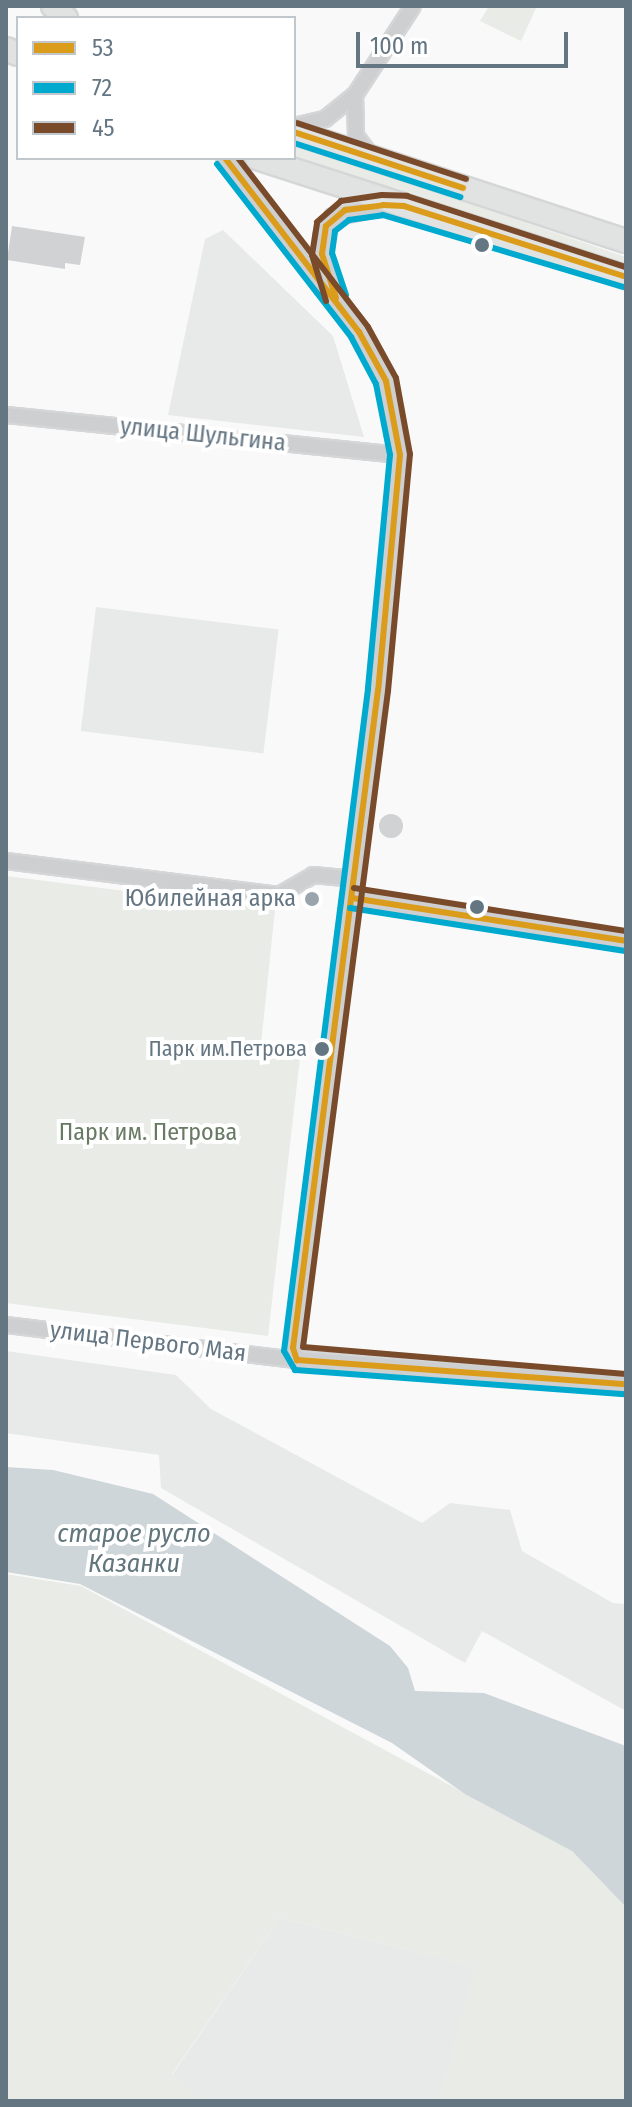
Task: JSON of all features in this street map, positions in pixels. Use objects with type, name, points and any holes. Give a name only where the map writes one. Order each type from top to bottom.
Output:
[{"type":"main road","points":[[296,130],[374,160],[626,241]]},
{"type":"main road","points":[[263,160],[626,277]]},
{"type":"street","points":[[296,128],[325,119],[355,95],[413,6]]},
{"type":"street","points":[[355,95],[356,136],[374,160]]},
{"type":"street","points":[[227,160],[331,290],[386,381],[400,455],[355,879],[293,1339],[297,1360]]},
{"type":"street","points":[[331,290],[322,254],[333,217],[345,210],[404,206]]},
{"type":"street","name":"улица Шульгина","points":[[6,415],[400,455]]},
{"type":"street","points":[[6,861],[279,895],[313,875],[355,879]]},
{"type":"street","points":[[352,898],[626,941]]},
{"type":"street","name":"улица Первого Мая","points":[[6,1325],[297,1360],[626,1384]]},
{"type":"shaded area","points":[[223,230],[333,336],[364,437],[168,415],[205,239]]},
{"type":"shaded area","points":[[96,607],[279,629],[263,753],[81,731]]},
{"type":"shaded area","points":[[6,1351],[176,1375],[211,1409],[422,1523],[450,1503],[510,1510],[522,1551],[613,1603],[626,1604],[626,1711],[482,1631],[465,1663],[161,1488],[159,1455],[6,1433]]},
{"type":"shaded area","points":[[280,1918],[475,1967],[440,2101],[204,2101],[172,2075]]},
{"type":"green space","points":[[489,6],[537,6],[521,41],[480,21]]},
{"type":"green space","points":[[296,145],[626,257],[626,267],[296,159]]},
{"type":"green space","name":"Парк им. Петрова","points":[[6,876],[275,910],[261,1044],[301,1049],[268,1336],[6,1303]]},
{"type":"green space","points":[[6,1574],[81,1586],[572,1851],[626,1907],[626,2101],[440,2101],[474,1967],[280,1918],[172,2074],[204,2101],[6,2101]]},
{"type":"water","name":"старое русло Казанки","points":[[6,1467],[53,1470],[153,1494],[390,1646],[408,1668],[415,1691],[484,1693],[626,1746],[626,1907],[572,1851],[465,1794],[392,1743],[80,1584],[6,1572]]},
{"type":"building","points":[[12,226],[85,237],[80,265],[65,263],[65,269],[7,260]]},
{"type":"building","points":[[391,814],[402,821],[403,826],[396,837],[391,838],[380,831],[379,826],[386,815]]},
{"type":"transit line","name":"45","points":[[297,123],[466,179]]},
{"type":"transit line","name":"53","points":[[296,133],[463,188]]},
{"type":"transit line","name":"72","points":[[296,144],[460,197]]},
{"type":"transit line","name":"53","points":[[227,160],[359,332],[386,381],[400,455],[378,690],[293,1348],[297,1360],[626,1384]]},
{"type":"transit line","name":"45","points":[[240,160],[368,327],[396,378],[410,454],[388,691],[303,1347],[626,1374]]},
{"type":"transit line","name":"72","points":[[217,164],[351,337],[376,384],[390,455],[368,689],[284,1351],[295,1370],[625,1394]]},
{"type":"transit line","name":"45","points":[[326,301],[312,255],[317,222],[341,201],[382,195],[407,196],[626,267]]},
{"type":"transit line","name":"53","points":[[336,298],[322,254],[326,226],[345,210],[383,205],[404,206],[626,277]]},
{"type":"transit line","name":"72","points":[[346,295],[332,253],[335,231],[349,220],[383,215],[623,287]]},
{"type":"transit line","name":"45","points":[[354,888],[626,931]]},
{"type":"transit line","name":"53","points":[[352,898],[626,941]]},
{"type":"transit line","name":"72","points":[[350,908],[624,951]]},
{"type":"place","name":"Юбилейная арка","points":[[312,899]]},
{"type":"place","name":"Парк им.Петрова","points":[[322,1049]]}]
